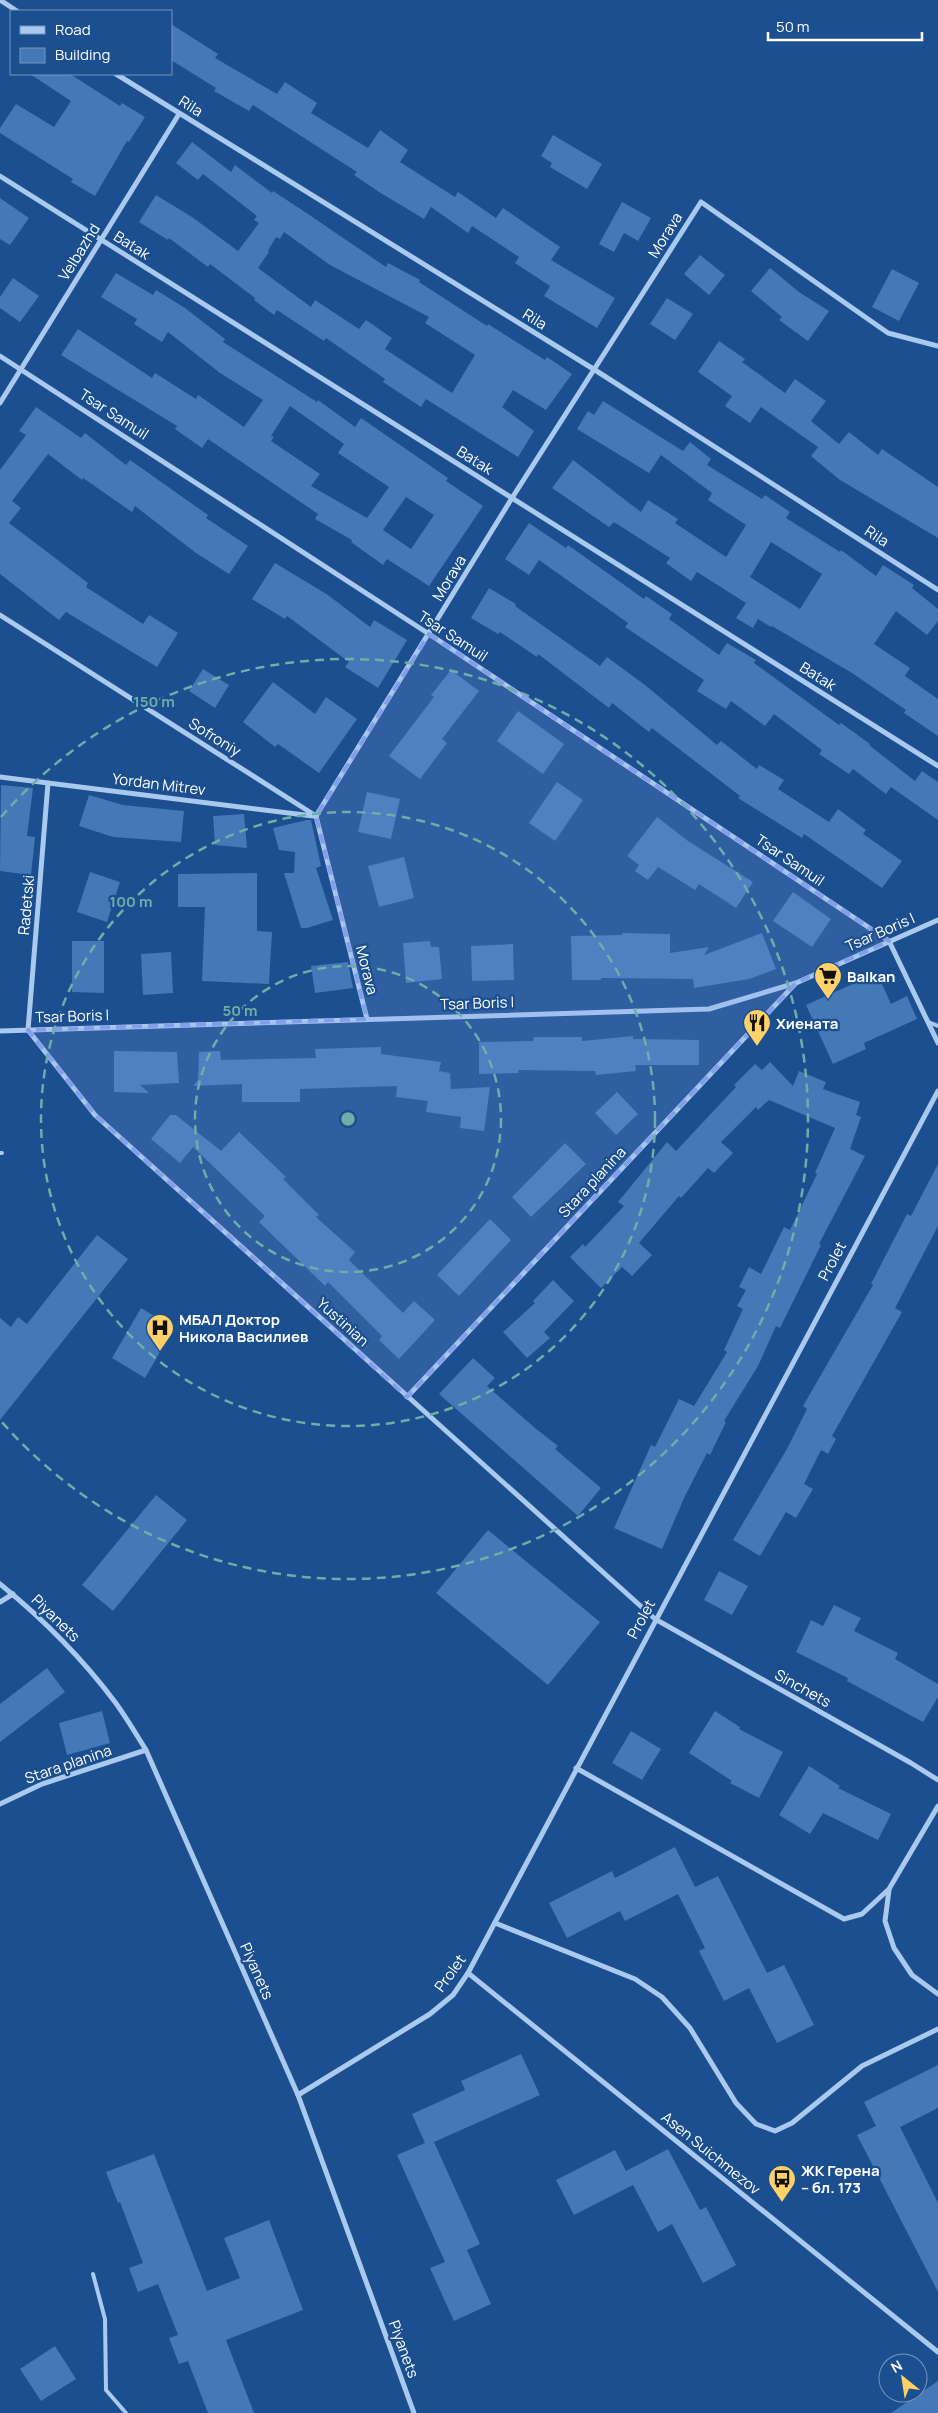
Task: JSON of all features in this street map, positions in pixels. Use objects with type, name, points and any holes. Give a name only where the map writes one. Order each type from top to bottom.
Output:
[{"type":"street","points":[[0,0],[15,10]]},
{"type":"street","name":"Rila","points":[[118,75],[595,370],[938,590]]},
{"type":"street","name":"Velbazhd","points":[[0,403],[179,114]]},
{"type":"street","name":"Batak","points":[[0,176],[938,766]]},
{"type":"street","name":"Morava","points":[[367,1019],[316,816],[512,498],[701,202],[888,333],[938,346]]},
{"type":"street","name":"Tsar Samuil","points":[[0,356],[428,634],[889,941]]},
{"type":"street","name":"Sofroniy","points":[[0,615],[316,816]]},
{"type":"street","name":"Yordan Mitrev","points":[[0,777],[316,816]]},
{"type":"street","name":"Radetski","points":[[28,1030],[48,783]]},
{"type":"street","name":"Tsar Boris I","points":[[0,1031],[709,1008],[796,983],[938,920]]},
{"type":"street","points":[[889,941],[938,1044]]},
{"type":"street","name":"Stara planina","points":[[407,1397],[796,983]]},
{"type":"street","name":"Yustinian","points":[[28,1030],[95,1115],[655,1619]]},
{"type":"street","name":"Prolet","points":[[298,2095],[430,2014],[453,1995],[468,1973],[938,1091]]},
{"type":"street","name":"Piyanets","points":[[0,1584],[47,1625],[82,1661],[116,1703],[146,1750],[298,2095],[414,2413]]},
{"type":"street","points":[[0,1602],[13,1594]]},
{"type":"street","name":"Sinchets","points":[[655,1619],[903,1758],[938,1780]]},
{"type":"street","name":"Stara planina","points":[[0,1804],[42,1784],[146,1750]]},
{"type":"street","points":[[576,1768],[844,1919],[862,1914],[889,1889],[938,1806]]},
{"type":"street","points":[[889,1889],[884,1921],[894,1948],[912,1975],[938,1994]]},
{"type":"street","points":[[495,1923],[635,1979],[662,1998],[690,2028],[736,2103],[756,2124],[775,2131],[792,2123],[862,2066],[938,2029]]},
{"type":"street","name":"Asen Suichmezov","points":[[468,1973],[938,2352]]},
{"type":"lane","points":[[928,1022],[938,1026]]},
{"type":"lane","points":[[93,2274],[105,2319],[106,2390],[126,2413]]},
{"type":"highlighted area","points":[[429,634],[889,941],[796,983],[407,1397],[95,1115],[28,1030],[367,1019],[316,816]]},
{"type":"building","points":[[172,25],[218,54],[215,58],[277,94],[285,82],[317,103],[311,113],[368,148],[380,130],[408,150],[400,162],[455,197],[458,192],[496,218],[503,208],[560,247],[551,260],[615,298],[597,328],[544,296],[550,286],[515,263],[519,257],[472,226],[468,233],[431,207],[424,219],[379,192],[354,175],[357,172],[253,105],[249,111],[214,91],[216,88],[172,61]]},
{"type":"building","points":[[32,75],[72,75],[120,106],[122,103],[145,117],[129,142],[127,141],[95,196],[71,182],[73,179],[0,133],[0,128],[16,104],[54,127],[71,101]]},
{"type":"building","points":[[553,135],[602,164],[587,189],[550,167],[552,163],[541,156]]},
{"type":"building","points":[[192,142],[231,172],[235,165],[272,193],[273,191],[386,267],[388,263],[420,280],[419,282],[487,326],[488,324],[545,360],[547,357],[572,374],[546,410],[513,390],[502,407],[534,431],[518,457],[426,399],[421,407],[383,382],[385,379],[326,338],[324,341],[277,310],[274,315],[210,264],[208,267],[169,238],[168,240],[139,222],[156,195],[192,217],[238,251],[259,223],[254,220],[257,216],[203,174],[198,180],[176,163]],"holes":[[[284,232],[330,265],[429,317],[425,323],[475,355],[452,393],[385,349],[392,338],[366,320],[359,329],[315,300],[311,307],[258,268],[276,237],[280,239]]]},
{"type":"building","points":[[0,198],[29,218],[10,245],[0,239]]},
{"type":"building","points":[[622,202],[651,218],[638,241],[624,233],[614,252],[599,244]]},
{"type":"building","points":[[700,255],[725,275],[709,295],[684,274]]},
{"type":"building","points":[[770,268],[799,292],[829,311],[808,341],[779,320],[782,317],[751,291]]},
{"type":"building","points":[[892,269],[919,283],[899,321],[872,307]]},
{"type":"building","points":[[116,273],[153,295],[156,290],[185,308],[225,339],[223,342],[317,402],[318,400],[355,427],[361,418],[448,478],[446,481],[483,506],[429,586],[387,559],[383,565],[351,542],[352,540],[315,519],[318,514],[208,439],[202,448],[175,429],[177,426],[61,355],[78,329],[152,378],[155,373],[196,399],[198,395],[244,427],[263,400],[220,373],[168,332],[162,342],[134,324],[137,319],[101,297]],"holes":[[[290,406],[344,444],[338,453],[389,487],[367,518],[311,486],[320,474],[271,441],[274,437],[271,436]],[[406,497],[434,515],[411,549],[383,530]]]},
{"type":"building","points":[[13,278],[39,296],[20,322],[0,308],[0,297]]},
{"type":"building","points":[[667,298],[693,314],[675,340],[650,324]]},
{"type":"building","points":[[719,341],[745,359],[742,362],[785,393],[795,379],[826,401],[811,421],[839,444],[849,432],[878,455],[882,449],[938,487],[938,538],[840,480],[811,456],[818,447],[761,407],[750,423],[725,406],[732,396],[698,372]]},
{"type":"building","points":[[603,401],[683,451],[690,442],[711,459],[707,465],[762,499],[765,495],[790,512],[786,518],[840,552],[841,550],[876,576],[883,565],[914,585],[912,588],[938,609],[938,621],[927,635],[896,611],[874,644],[910,668],[905,676],[938,699],[938,736],[904,713],[906,710],[852,673],[772,626],[758,619],[753,628],[736,618],[746,603],[697,572],[691,581],[666,563],[670,558],[614,522],[609,527],[552,488],[573,460],[641,512],[648,500],[678,519],[675,523],[726,557],[746,525],[708,500],[712,493],[661,455],[649,473],[577,429],[588,411],[594,415]],"holes":[[[771,542],[822,574],[800,609],[750,577]]]},
{"type":"building","points":[[36,407],[81,438],[85,433],[126,465],[130,460],[208,515],[206,518],[248,546],[229,574],[196,553],[135,506],[132,512],[83,478],[82,480],[48,454],[12,501],[21,508],[9,523],[88,583],[86,587],[143,624],[149,615],[178,633],[157,667],[66,612],[59,620],[0,574],[0,470],[26,435],[19,431]]},
{"type":"building","points":[[529,523],[566,548],[568,545],[644,599],[646,596],[672,614],[669,619],[719,655],[727,643],[756,660],[754,663],[839,725],[841,723],[870,744],[915,781],[922,771],[938,782],[938,820],[891,787],[886,794],[853,769],[849,774],[819,754],[822,750],[774,714],[765,726],[731,701],[726,709],[697,691],[704,680],[625,627],[628,623],[539,560],[529,575],[505,559]]},
{"type":"building","points":[[275,563],[328,595],[370,627],[374,620],[407,640],[378,688],[345,667],[349,662],[287,616],[285,619],[252,599]]},
{"type":"building","points":[[489,588],[516,604],[515,606],[600,666],[607,657],[645,685],[717,745],[721,741],[757,769],[759,765],[784,780],[778,789],[829,822],[838,809],[866,830],[863,834],[902,861],[882,888],[804,834],[802,838],[738,798],[740,796],[652,728],[649,732],[612,703],[609,708],[538,654],[537,657],[500,632],[498,634],[471,618]]},
{"type":"building","points":[[203,669],[229,685],[215,708],[189,691]]},
{"type":"building","points":[[451,670],[479,691],[442,739],[447,743],[420,779],[389,756],[434,697],[431,695]]},
{"type":"building","points":[[273,682],[315,714],[326,697],[357,719],[319,773],[278,744],[275,747],[243,722]]},
{"type":"building","points":[[518,711],[564,744],[543,774],[497,741]]},
{"type":"building","points":[[557,782],[583,800],[555,841],[529,823]]},
{"type":"building","points":[[1,785],[33,788],[27,836],[35,837],[31,875],[0,871]]},
{"type":"building","points":[[367,792],[400,799],[391,839],[358,832]]},
{"type":"building","points":[[89,795],[123,805],[184,811],[181,842],[113,837],[79,826]]},
{"type":"building","points":[[244,814],[247,848],[215,845],[213,816]]},
{"type":"building","points":[[657,817],[688,841],[753,882],[736,908],[699,884],[695,890],[658,867],[648,880],[635,871],[639,865],[627,856]]},
{"type":"building","points":[[311,820],[321,866],[316,868],[333,920],[301,928],[284,873],[294,873],[295,852],[279,850],[273,828]]},
{"type":"building","points":[[404,857],[414,898],[379,907],[368,866]]},
{"type":"building","points":[[90,872],[120,882],[107,922],[77,912]]},
{"type":"building","points":[[257,873],[257,931],[272,932],[269,984],[202,981],[205,907],[178,907],[178,874]]},
{"type":"building","points":[[793,892],[831,919],[812,947],[773,921]]},
{"type":"building","points":[[622,933],[670,934],[670,953],[709,947],[704,955],[762,933],[776,969],[749,979],[694,988],[693,979],[601,978],[601,980],[572,980],[571,936],[622,935]]},
{"type":"building","points":[[72,941],[104,941],[104,993],[72,992]]},
{"type":"building","points":[[430,941],[431,947],[439,947],[442,979],[406,983],[403,943]]},
{"type":"building","points":[[513,944],[514,980],[472,981],[471,946]]},
{"type":"building","points":[[171,952],[173,993],[143,995],[141,954]]},
{"type":"building","points":[[348,962],[353,988],[315,993],[311,966]]},
{"type":"building","points":[[877,973],[891,1004],[907,996],[917,1019],[864,1043],[866,1049],[833,1064],[806,1005]]},
{"type":"building","points":[[633,1036],[633,1039],[699,1040],[699,1065],[635,1065],[636,1071],[596,1075],[595,1071],[518,1070],[519,1073],[479,1074],[479,1042],[533,1041],[534,1037],[582,1037],[582,1041]]},
{"type":"building","points":[[381,1047],[381,1054],[441,1062],[439,1071],[450,1073],[451,1089],[490,1087],[484,1131],[460,1128],[461,1117],[426,1112],[428,1101],[396,1097],[397,1086],[300,1089],[300,1102],[242,1102],[242,1084],[193,1086],[198,1080],[199,1052],[220,1051],[221,1060],[316,1058],[315,1049]]},
{"type":"building","points":[[114,1051],[177,1052],[179,1083],[140,1085],[149,1093],[114,1092]]},
{"type":"building","points":[[770,1062],[793,1086],[799,1071],[826,1082],[823,1089],[860,1102],[856,1115],[861,1117],[850,1149],[865,1156],[819,1244],[821,1245],[780,1328],[776,1326],[758,1366],[724,1421],[726,1422],[710,1455],[707,1453],[685,1496],[662,1549],[614,1528],[651,1445],[655,1447],[679,1399],[694,1406],[727,1352],[724,1350],[743,1309],[737,1306],[746,1290],[739,1287],[749,1267],[761,1274],[784,1227],[790,1230],[817,1174],[815,1173],[835,1128],[769,1100],[758,1110],[756,1107],[721,1142],[733,1153],[714,1173],[708,1168],[681,1198],[679,1196],[639,1243],[652,1255],[632,1276],[622,1267],[601,1288],[570,1257],[583,1244],[585,1247],[624,1206],[618,1202],[667,1142],[676,1151],[755,1064],[762,1070]]},
{"type":"building","points":[[617,1092],[638,1114],[616,1135],[595,1113]]},
{"type":"building","points":[[170,1115],[176,1115],[221,1151],[239,1132],[286,1177],[283,1179],[319,1215],[316,1217],[355,1252],[349,1260],[403,1313],[414,1301],[435,1320],[399,1359],[379,1340],[382,1336],[328,1282],[325,1286],[259,1222],[265,1216],[193,1147],[180,1163],[151,1139]]},
{"type":"building","points":[[565,1143],[586,1164],[531,1217],[512,1197]]},
{"type":"building","points":[[938,1164],[938,1226],[895,1308],[902,1312],[832,1436],[836,1439],[828,1454],[821,1450],[804,1484],[813,1489],[796,1518],[786,1512],[760,1556],[733,1540],[788,1447],[807,1409],[803,1406],[873,1285],[871,1284],[907,1214],[911,1216]]},
{"type":"building","points":[[490,1219],[511,1240],[459,1296],[437,1275]]},
{"type":"building","points":[[97,1235],[128,1259],[0,1420],[0,1318],[11,1327],[18,1317],[27,1324]]},
{"type":"building","points":[[553,1280],[574,1301],[544,1332],[550,1338],[527,1358],[503,1332],[535,1303],[533,1301]]},
{"type":"building","points":[[141,1308],[174,1328],[145,1378],[112,1358]]},
{"type":"building","points":[[473,1358],[495,1378],[487,1386],[558,1446],[555,1449],[601,1488],[578,1516],[439,1394]]},
{"type":"building","points":[[156,1495],[187,1520],[113,1611],[82,1585]]},
{"type":"building","points":[[488,1530],[600,1622],[548,1685],[436,1593]]},
{"type":"building","points":[[719,1571],[748,1586],[732,1615],[704,1600]]},
{"type":"building","points":[[834,1605],[861,1618],[854,1631],[898,1653],[895,1659],[938,1684],[938,1697],[923,1722],[847,1681],[848,1678],[796,1652],[811,1620],[823,1626]]},
{"type":"building","points":[[47,1668],[65,1692],[0,1742],[0,1704]]},
{"type":"building","points":[[102,1711],[110,1743],[67,1755],[59,1723]]},
{"type":"building","points":[[715,1711],[740,1727],[739,1729],[783,1752],[759,1798],[730,1783],[732,1781],[689,1753]]},
{"type":"building","points":[[631,1731],[661,1749],[642,1780],[612,1763]]},
{"type":"building","points":[[809,1766],[840,1786],[838,1788],[891,1814],[878,1840],[823,1813],[810,1834],[779,1815]]},
{"type":"building","points":[[675,1847],[695,1887],[718,1876],[767,1973],[784,1965],[814,2025],[777,2043],[749,1988],[724,2001],[699,1951],[705,1948],[678,1894],[625,1921],[620,1911],[567,1938],[549,1903],[612,1871],[615,1878]]},
{"type":"building","points":[[521,2054],[540,2095],[434,2142],[480,2244],[467,2250],[491,2304],[454,2321],[430,2268],[445,2262],[397,2155],[425,2143],[412,2114],[465,2090],[461,2081]]},
{"type":"building","points":[[938,2065],[938,2108],[900,2127],[938,2203],[938,2292],[857,2135],[876,2126],[864,2102]]},
{"type":"building","points":[[668,2149],[700,2210],[706,2207],[736,2265],[703,2283],[672,2224],[658,2232],[633,2185],[574,2215],[556,2180],[615,2150],[626,2171]]},
{"type":"building","points":[[154,2154],[207,2291],[240,2278],[224,2238],[269,2220],[303,2310],[226,2340],[254,2413],[208,2413],[188,2361],[179,2364],[169,2338],[178,2335],[158,2284],[138,2292],[129,2268],[143,2263],[120,2202],[118,2203],[106,2172]]},
{"type":"building","points":[[55,2346],[76,2379],[41,2401],[20,2369]]},
{"type":"building","points":[[938,2381],[938,2413],[891,2413],[906,2403],[928,2403],[928,2388]]},
{"type":"place","name":"Balkan","points":[[828,1000]]},
{"type":"place","name":"Хиената","points":[[757,1047]]},
{"type":"place","name":"МБАЛ Доктор Никола Василиев","points":[[160,1352]]},
{"type":"place","name":"ЖК Герена – бл. 173","points":[[782,2203]]}]
